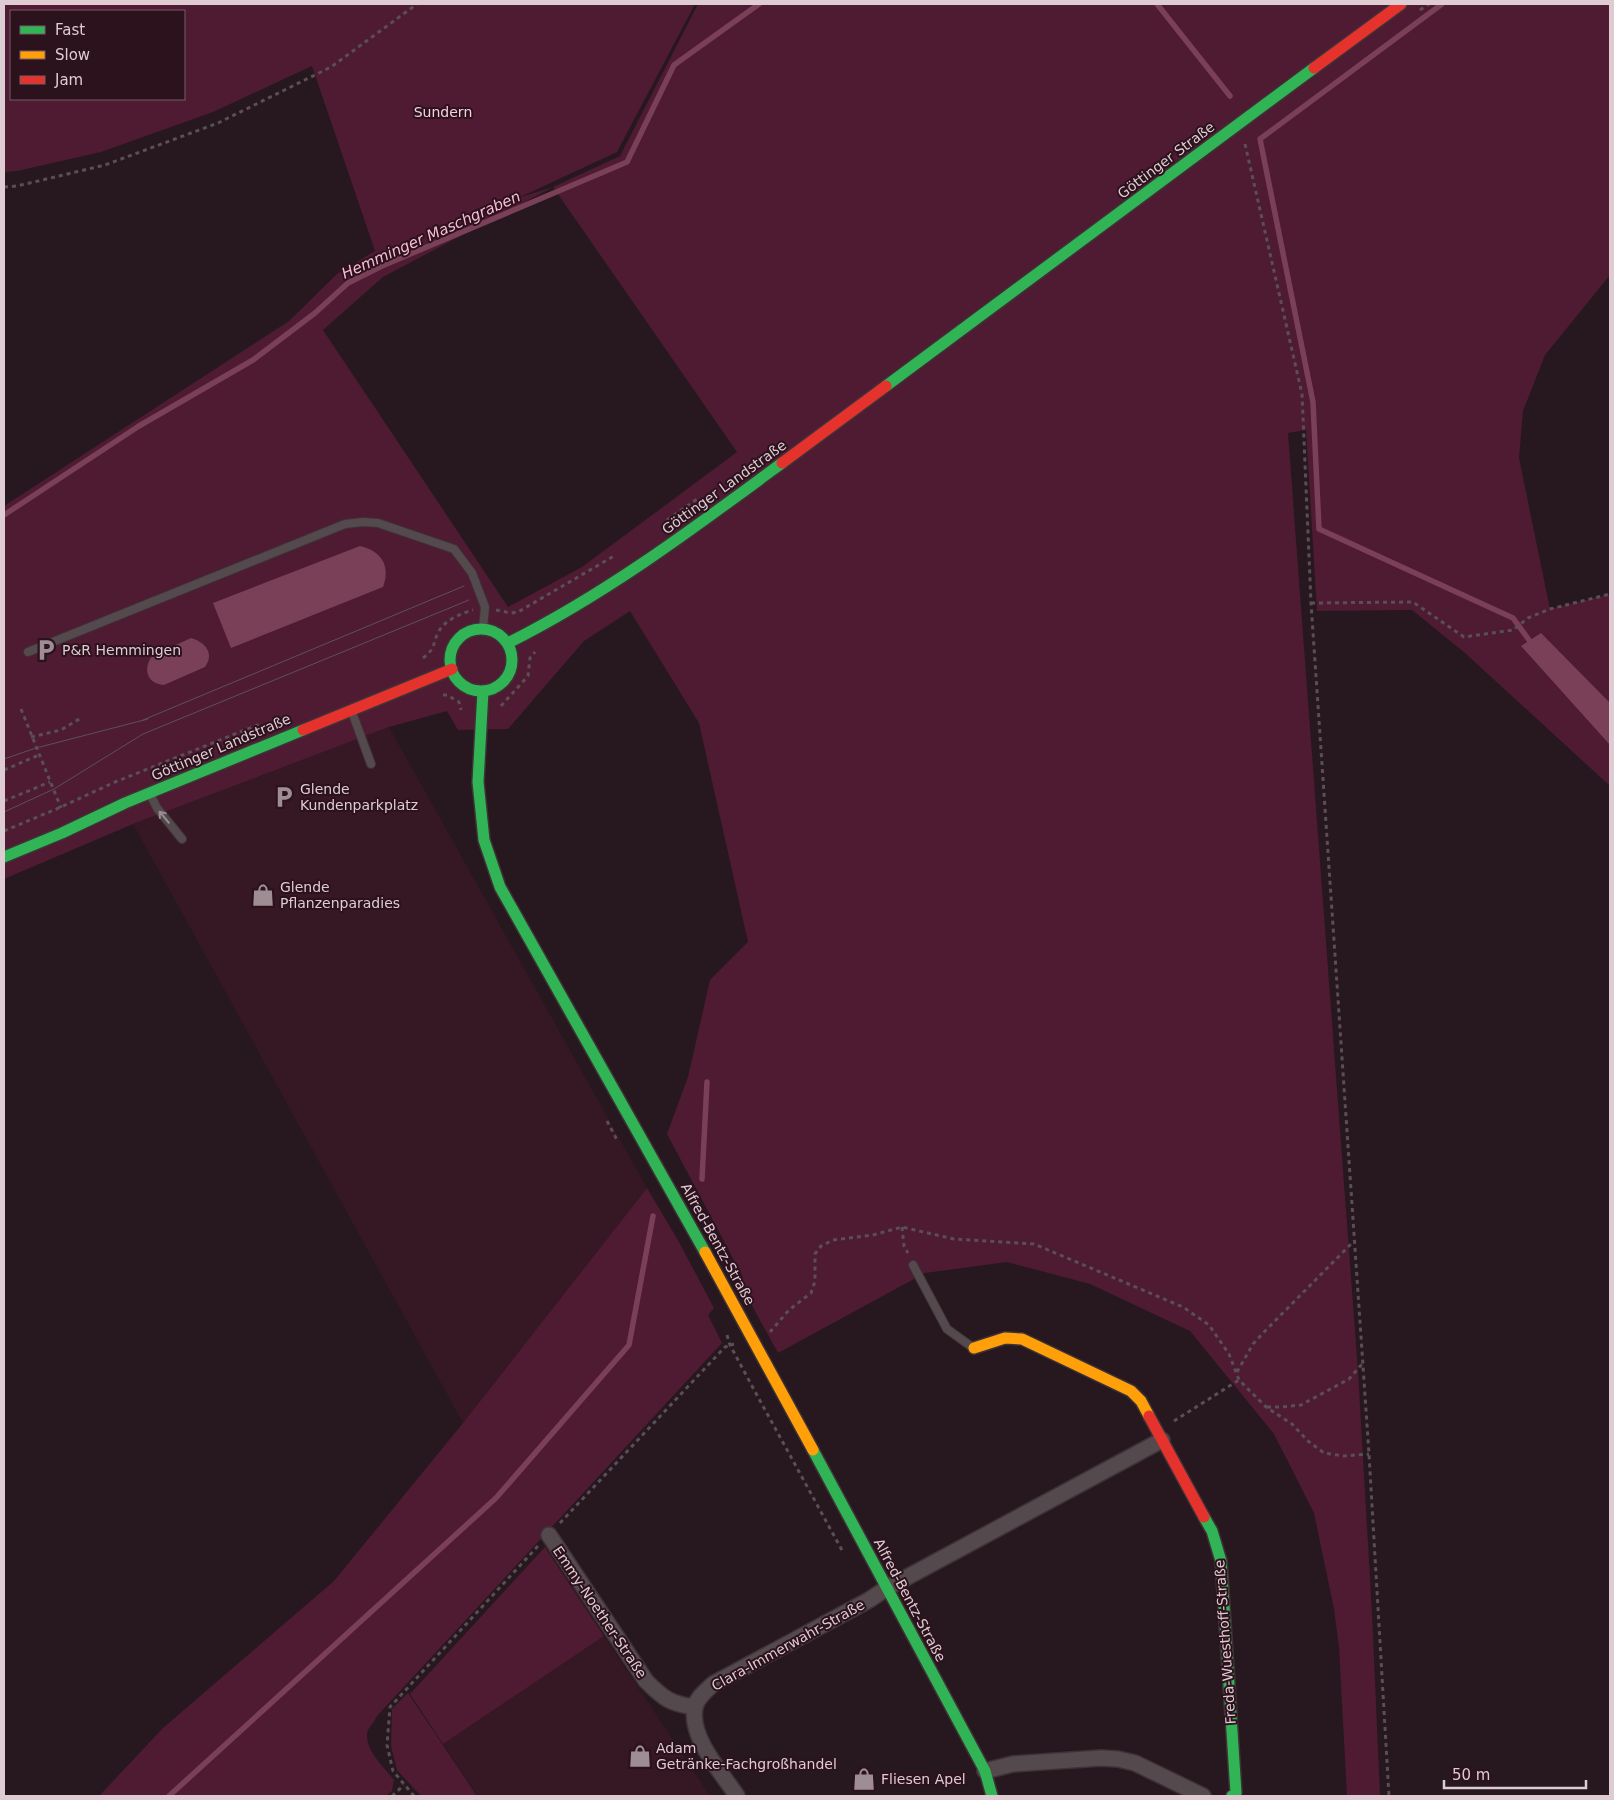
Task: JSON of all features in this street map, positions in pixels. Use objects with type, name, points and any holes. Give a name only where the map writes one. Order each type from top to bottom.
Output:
[{"type":"street","name":"Göttinger Straße","points":[[949,341],[1401,4]]},
{"type":"street","name":"Göttinger Landstraße","points":[[508,643],[601,591],[704,521],[949,341]]},
{"type":"street","points":[[484,628],[493,630],[508,643],[513,655],[512,668],[506,679],[496,687],[483,691],[468,688],[461,683],[452,669],[450,659],[452,649],[457,640],[473,629],[484,628]]},
{"type":"street","name":"Göttinger Landstraße","points":[[4,857],[150,793],[452,669]]},
{"type":"street","name":"Alfred-Bentz-Straße","points":[[483,691],[478,782],[484,840],[500,887],[735,1304],[985,1771],[992,1796]]},
{"type":"street","name":"Freda-Wuesthoff-Straße","points":[[974,1348],[1005,1338],[1022,1339],[1131,1391],[1142,1401],[1212,1531],[1221,1561],[1236,1793],[1232,1796]]},
{"type":"street","points":[[887,1588],[1160,1436]]},
{"type":"street","name":"Emmy-Noether-Straße","points":[[549,1535],[646,1681],[664,1698],[681,1705],[695,1707]]},
{"type":"street","name":"Clara-Immerwahr-Straße","points":[[695,1707],[700,1696],[713,1684],[869,1600],[887,1588]]},
{"type":"street","points":[[695,1707],[694,1725],[701,1741],[737,1796]]},
{"type":"street","points":[[985,1771],[1013,1764],[1101,1758],[1118,1759],[1135,1763],[1202,1796]]},
{"type":"lane","points":[[28,652],[345,524],[363,522],[378,523],[454,549],[472,573],[485,607],[484,628]]},
{"type":"lane","points":[[352,710],[372,764]]},
{"type":"lane","points":[[150,793],[157,808],[182,839]]},
{"type":"lane","points":[[913,1265],[948,1329],[974,1348]]},
{"type":"path","points":[[4,187],[17,186],[105,165],[218,123],[331,67],[417,4]]},
{"type":"path","points":[[1239,124],[1302,394],[1311,603],[1369,1454],[1389,1796]]},
{"type":"path","points":[[1311,603],[1413,602],[1464,637],[1512,630],[1528,618],[1610,594]]},
{"type":"path","points":[[482,715],[462,715],[459,702],[447,695],[436,694],[421,660],[433,650],[440,629],[460,613],[485,607],[511,613],[521,610],[539,648],[530,658],[528,676],[501,707]]},
{"type":"path","points":[[21,709],[50,782],[73,828]]},
{"type":"path","points":[[31,737],[61,730],[81,718]]},
{"type":"path","points":[[4,770],[39,755]]},
{"type":"path","points":[[4,801],[50,782]]},
{"type":"path","points":[[902,1227],[904,1246],[913,1265]]},
{"type":"path","points":[[764,1327],[768,1335],[789,1310],[811,1292],[815,1281],[816,1254],[822,1246],[833,1240],[872,1235],[902,1227],[954,1239],[1034,1244],[1183,1307],[1209,1325],[1229,1354],[1239,1380],[1266,1407],[1292,1424],[1308,1441],[1324,1453],[1343,1456],[1369,1454]]},
{"type":"path","points":[[1237,1373],[1246,1355],[1259,1337],[1354,1241]]},
{"type":"path","points":[[730,1344],[845,1557]]},
{"type":"path","points":[[1266,1407],[1281,1408],[1301,1405],[1349,1378],[1363,1364]]},
{"type":"path","points":[[1160,1436],[1239,1380]]},
{"type":"path","points":[[392,1796],[404,1785],[414,1796]]},
{"type":"shaded area","points":[[360,546],[374,551],[382,560],[386,572],[383,587],[231,648],[213,603]]},
{"type":"shaded area","points":[[1541,633],[1610,703],[1610,745],[1521,646]]},
{"type":"shaded area","points":[[191,638],[204,645],[209,653],[208,662],[205,667],[164,685],[154,682],[147,671],[147,666],[152,656]]},
{"type":"shaded area","points":[[389,727],[647,1188],[463,1423],[133,824]]},
{"type":"shaded area","points":[[604,1636],[710,1796],[478,1796],[443,1744]]},
{"type":"green space","name":"Sundern","points":[[4,4],[695,4],[617,152],[518,198],[553,187],[620,156],[698,4],[1610,4],[1610,275],[1545,355],[1523,411],[1519,458],[1550,609],[1610,594],[1610,786],[1465,653],[1412,610],[1317,611],[1306,430],[1288,433],[1358,1371],[1380,1796],[1347,1796],[1339,1647],[1334,1609],[1314,1513],[1274,1434],[1190,1331],[1090,1284],[1007,1262],[925,1273],[778,1353],[739,1282],[743,1277],[667,1134],[688,1077],[710,980],[748,942],[699,723],[630,611],[584,641],[508,729],[458,730],[447,711],[389,727],[133,824],[4,879],[4,506],[289,321],[337,274],[375,251],[312,66],[213,112],[101,152],[17,171],[4,172]],"holes":[[[553,187],[737,452],[582,567],[508,607],[323,330],[383,277]]]},
{"type":"green space","points":[[647,1188],[679,1242],[714,1308],[708,1315],[722,1343],[377,1716],[368,1730],[368,1744],[375,1757],[394,1780],[392,1791],[386,1796],[99,1796],[163,1728],[334,1581],[463,1423]]},
{"type":"green space","points":[[545,1547],[604,1636],[443,1744],[410,1694]]},
{"type":"green space","points":[[408,1693],[477,1796],[421,1796],[397,1770],[391,1746],[392,1709]]},
{"type":"waterway","name":"Hemminger Maschgraben","points":[[4,515],[139,426],[253,360],[315,313],[348,283],[382,266],[627,162],[674,65],[759,4]]},
{"type":"waterway","points":[[1157,4],[1230,96]]},
{"type":"waterway","points":[[1442,4],[1260,139],[1313,402],[1319,529],[1513,618],[1529,640]]},
{"type":"waterway","points":[[702,1179],[707,1082]]},
{"type":"waterway","points":[[169,1796],[496,1498],[629,1345],[653,1216]]},
{"type":"tram line","points":[[143,720],[464,586]]},
{"type":"tram line","points":[[4,812],[54,789],[143,734],[469,600]]},
{"type":"tram line","points":[[4,759],[36,748],[148,719]]},
{"type":"traffic: fast","points":[[886,386],[1314,68]]},
{"type":"traffic: fast","points":[[508,643],[615,582],[782,463]]},
{"type":"traffic: fast","points":[[481,629],[493,631],[503,638],[510,648],[512,660],[510,672],[503,682],[493,689],[481,691],[469,689],[459,682],[452,672],[450,660],[452,648],[459,638],[469,631],[481,629]]},
{"type":"traffic: fast","points":[[483,691],[478,782],[484,840],[500,887],[705,1252]]},
{"type":"traffic: fast","points":[[4,857],[62,833],[125,803],[303,730]]},
{"type":"traffic: fast","points":[[813,1450],[985,1771],[992,1796]]},
{"type":"traffic: fast","points":[[1204,1517],[1212,1531],[1221,1561],[1236,1793],[1232,1796]]},
{"type":"traffic: slow","points":[[705,1252],[813,1450]]},
{"type":"traffic: slow","points":[[974,1348],[1005,1338],[1022,1339],[1131,1391],[1141,1401],[1149,1416]]},
{"type":"traffic: jam","points":[[1314,68],[1401,4]]},
{"type":"traffic: jam","points":[[782,463],[886,386]]},
{"type":"traffic: jam","points":[[303,730],[452,669]]},
{"type":"traffic: jam","points":[[1149,1416],[1204,1517]]},
{"type":"place","name":"P&R Hemmingen","points":[[46,650]]},
{"type":"place","name":"Glende Kundenparkplatz","points":[[284,797]]},
{"type":"place","name":"Glende Pflanzenparadies","points":[[263,895]]},
{"type":"place","name":"Adam Getränke-Fachgroßhandel","points":[[640,1756]]},
{"type":"place","name":"Fliesen Apel","points":[[864,1779]]}]
